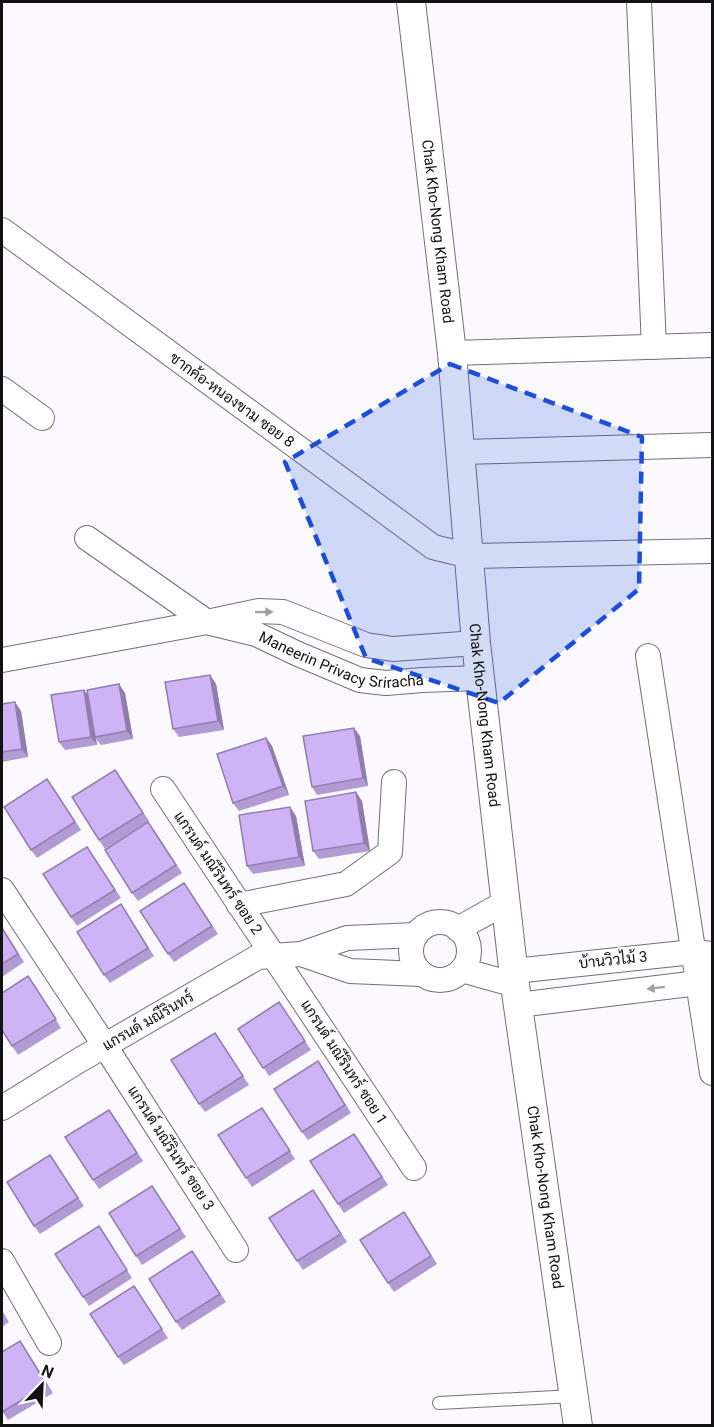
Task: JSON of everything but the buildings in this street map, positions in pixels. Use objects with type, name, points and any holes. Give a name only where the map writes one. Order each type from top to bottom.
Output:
[{"type":"street","name":"Chak Kho-Nong Kham Road","points":[[411,2],[452,353],[476,643],[506,902],[578,1425]]},
{"type":"street","points":[[639,2],[654,347]]},
{"type":"street","name":"ชากค้อ-หนองขาม ซอย 8","points":[[2,230],[433,547],[470,556],[712,551]]},
{"type":"street","points":[[452,353],[712,345]]},
{"type":"street","points":[[2,389],[42,418]]},
{"type":"street","points":[[461,452],[712,446]]},
{"type":"street","points":[[87,538],[207,622]]},
{"type":"street","name":"Maneerin Privacy Sriracha","points":[[2,660],[259,611],[283,612],[366,645],[393,649],[476,643]]},
{"type":"street","name":"Maneerin Privacy Sriracha","points":[[207,622],[256,633],[298,654],[360,680],[386,683],[480,678]]},
{"type":"street","points":[[648,656],[703,953],[712,1073]]},
{"type":"street","points":[[239,904],[346,884],[390,852],[394,782]]},
{"type":"street","name":"แกรนด์ มณีรินทร์ ซอย 2","points":[[163,789],[274,956]]},
{"type":"street","name":"แกรนด์ มณีรินทร์ ซอย 3","points":[[2,890],[236,1250]]},
{"type":"street","points":[[458,929],[506,902]]},
{"type":"street","points":[[445,923],[458,929],[467,941],[469,956],[462,970],[450,979],[435,980],[421,974],[412,962],[411,947],[416,935],[429,924],[445,923]]},
{"type":"street","name":"แกรนด์ มณีรินทร์","points":[[2,1108],[258,957],[301,954],[347,938],[416,935]]},
{"type":"street","name":"บ้านวิวไม้ 3","points":[[516,987],[703,953]]},
{"type":"street","name":"แกรนด์ มณีรินทร์","points":[[301,954],[350,971],[421,974]]},
{"type":"street","name":"แกรนด์ มณีรินทร์ ซอย 1","points":[[274,956],[414,1168]]},
{"type":"street","points":[[462,970],[516,987],[705,980]]},
{"type":"street","points":[[2,1261],[50,1343]]},
{"type":"lane","points":[[439,1403],[574,1396]]},
{"type":"highlighted area","points":[[450,364],[642,437],[639,589],[499,703],[366,658],[285,462]]}]
